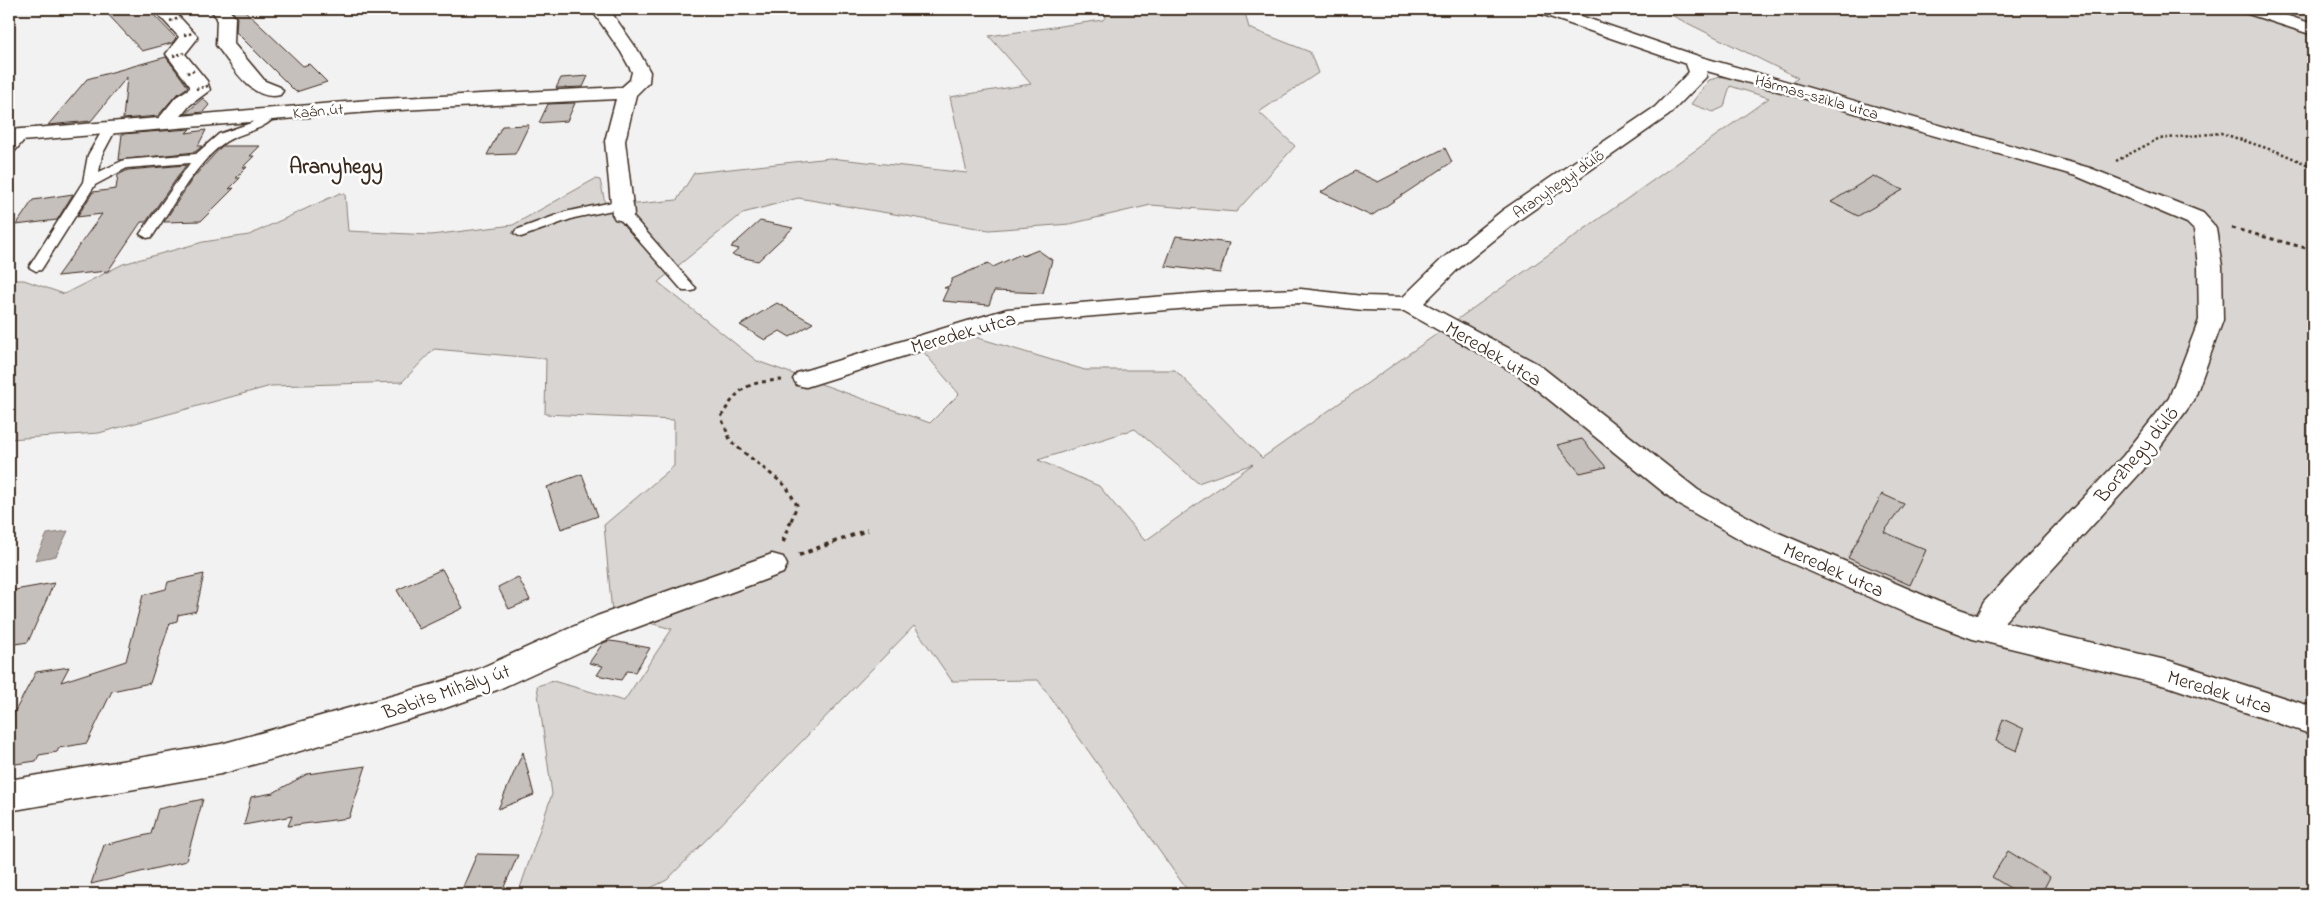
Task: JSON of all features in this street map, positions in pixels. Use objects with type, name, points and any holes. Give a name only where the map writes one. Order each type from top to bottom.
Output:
[{"type":"street","points":[[219,9],[226,17],[225,45],[258,85],[273,92]]},
{"type":"street","points":[[600,9],[630,52],[641,72],[640,82],[627,94],[615,140],[623,209]]},
{"type":"street","name":"Hármas-szikla utca","points":[[1544,9],[1694,61],[2092,176],[2195,218]]},
{"type":"street","points":[[2251,9],[2313,30]]},
{"type":"street","points":[[165,122],[183,101],[200,90],[200,85],[175,54],[188,39],[188,36],[166,15]]},
{"type":"street","name":"Aranyhegyi dűlő","points":[[1409,304],[1449,265],[1511,215],[1662,111],[1698,73],[1694,61]]},
{"type":"street","name":"Kaán út","points":[[13,140],[111,127],[389,104],[627,94]]},
{"type":"street","name":"Borzhegy dűlő","points":[[1984,630],[1995,611],[2133,463],[2181,400],[2210,320],[2210,266],[2204,229],[2195,218]]},
{"type":"street","name":"Meredek utca","points":[[806,379],[1007,316],[1215,299],[1301,296],[1363,303],[1409,304],[1529,370],[1688,496],[1762,538],[1928,610],[1984,630],[2170,674],[2313,721]]},
{"type":"street","name":"Babits Mihály út","points":[[9,796],[221,759],[434,698],[485,681],[608,625],[772,565]]},
{"type":"lane","points":[[147,234],[200,158],[219,140],[261,124],[271,114]]},
{"type":"lane","points":[[36,268],[90,182],[96,155],[111,127]]},
{"type":"lane","points":[[90,182],[124,164],[200,158]]},
{"type":"lane","points":[[521,232],[570,215],[623,209],[688,288]]},
{"type":"path","points":[[166,15],[180,18]]},
{"type":"path","points":[[184,35],[193,33]]},
{"type":"path","points":[[173,56],[184,53]]},
{"type":"path","points":[[187,73],[196,70]]},
{"type":"path","points":[[196,89],[208,86]]},
{"type":"path","points":[[2092,176],[2158,139],[2221,133],[2281,153],[2313,168]]},
{"type":"path","points":[[2195,218],[2313,250]]},
{"type":"path","points":[[772,565],[787,534],[797,505],[786,486],[731,442],[721,417],[736,392],[746,385],[760,381],[806,379]]},
{"type":"path","points":[[772,565],[867,530]]},
{"type":"shaded area","points":[[1111,9],[1244,9],[1249,28],[1310,52],[1318,73],[1259,112],[1295,146],[1236,212],[1151,205],[1070,224],[989,230],[798,198],[743,213],[658,282],[757,361],[930,423],[959,394],[922,350],[965,334],[1085,370],[1175,370],[1262,458],[1769,98],[1730,86],[1724,107],[1713,112],[1691,104],[1709,80],[1728,75],[1780,90],[1798,78],[1659,9],[2313,9],[2313,894],[1190,894],[1038,680],[952,681],[914,626],[667,880],[638,894],[518,894],[552,794],[537,686],[553,681],[624,701],[672,629],[612,613],[604,525],[674,466],[674,420],[545,414],[546,359],[434,349],[402,382],[271,386],[99,433],[9,439],[9,280],[24,280],[64,294],[123,264],[203,242],[249,235],[340,193],[345,194],[348,231],[431,235],[513,225],[595,179],[600,180],[606,207],[677,200],[694,173],[830,158],[967,173],[950,97],[1031,84],[989,36],[1103,20]],"holes":[[[1135,429],[1198,483],[1253,464],[1145,541],[1099,486],[1038,460]]]},
{"type":"shaded area","points":[[68,531],[56,556],[35,560],[47,534]]},
{"type":"building","points":[[103,9],[148,9],[176,38],[172,43],[142,51]]},
{"type":"building","points":[[243,9],[303,66],[309,64],[327,82],[296,92],[236,32],[237,17],[231,10]]},
{"type":"building","points":[[166,57],[188,87],[175,96],[158,116],[123,119],[127,77],[91,121],[48,125],[87,79]]},
{"type":"building","points":[[588,76],[583,87],[556,88],[561,78]]},
{"type":"building","points":[[203,98],[209,105],[203,112],[185,114]]},
{"type":"building","points":[[575,103],[567,121],[539,123],[548,104]]},
{"type":"building","points":[[529,125],[515,154],[487,155],[502,126]]},
{"type":"building","points":[[190,129],[186,133],[206,130],[198,146],[202,146],[195,152],[119,160],[122,134]]},
{"type":"building","points":[[222,146],[260,146],[250,156],[254,156],[243,167],[247,167],[236,178],[240,178],[229,189],[234,188],[201,221],[164,222],[193,178]]},
{"type":"building","points":[[1445,148],[1452,162],[1371,216],[1321,192],[1355,171],[1378,182]]},
{"type":"building","points":[[186,165],[146,222],[141,222],[108,271],[57,276],[102,214],[77,217],[93,192],[116,189],[118,175],[128,170]]},
{"type":"building","points":[[1873,176],[1903,190],[1858,216],[1831,202]]},
{"type":"building","points":[[73,194],[57,220],[16,225],[33,200]]},
{"type":"building","points":[[760,221],[793,228],[758,261],[732,255],[739,249],[731,247]]},
{"type":"building","points":[[1176,236],[1229,243],[1220,273],[1165,266]]},
{"type":"building","points":[[1038,250],[1052,260],[1043,293],[994,291],[989,305],[942,301],[948,288],[944,288],[949,286],[952,279],[988,263],[993,267],[1021,254],[1023,256]]},
{"type":"building","points":[[777,303],[813,323],[790,337],[780,331],[765,340],[740,325]]},
{"type":"building","points":[[1582,439],[1606,467],[1580,473],[1557,445]]},
{"type":"building","points":[[582,474],[598,516],[561,529],[547,487]]},
{"type":"building","points":[[1882,494],[1904,504],[1884,532],[1926,550],[1910,585],[1848,558]]},
{"type":"building","points":[[442,569],[463,608],[419,629],[397,590]]},
{"type":"building","points":[[204,574],[196,611],[178,615],[177,621],[170,623],[150,683],[112,691],[87,743],[59,748],[57,752],[39,755],[36,761],[9,765],[9,714],[14,713],[36,672],[69,667],[61,682],[126,661],[143,595],[166,589],[168,582]]},
{"type":"building","points":[[518,577],[530,600],[509,609],[498,587]]},
{"type":"building","points":[[54,583],[28,642],[9,645],[9,591]]},
{"type":"building","points":[[609,641],[650,648],[635,672],[627,671],[621,680],[597,675],[603,666],[589,663],[603,643]]},
{"type":"building","points":[[2003,719],[2024,729],[2017,751],[1996,741]]},
{"type":"building","points":[[523,752],[534,795],[498,809]]},
{"type":"building","points":[[366,766],[349,818],[288,826],[292,816],[244,825],[251,797],[273,793],[307,774]]},
{"type":"building","points":[[203,799],[186,861],[91,884],[104,845],[151,834],[158,809]]},
{"type":"building","points":[[2008,851],[2050,877],[2041,894],[2020,894],[1992,877]]},
{"type":"building","points":[[477,854],[518,855],[501,894],[460,894]]},
{"type":"district","name":"Aranyhegy","points":[[336,166]]}]
